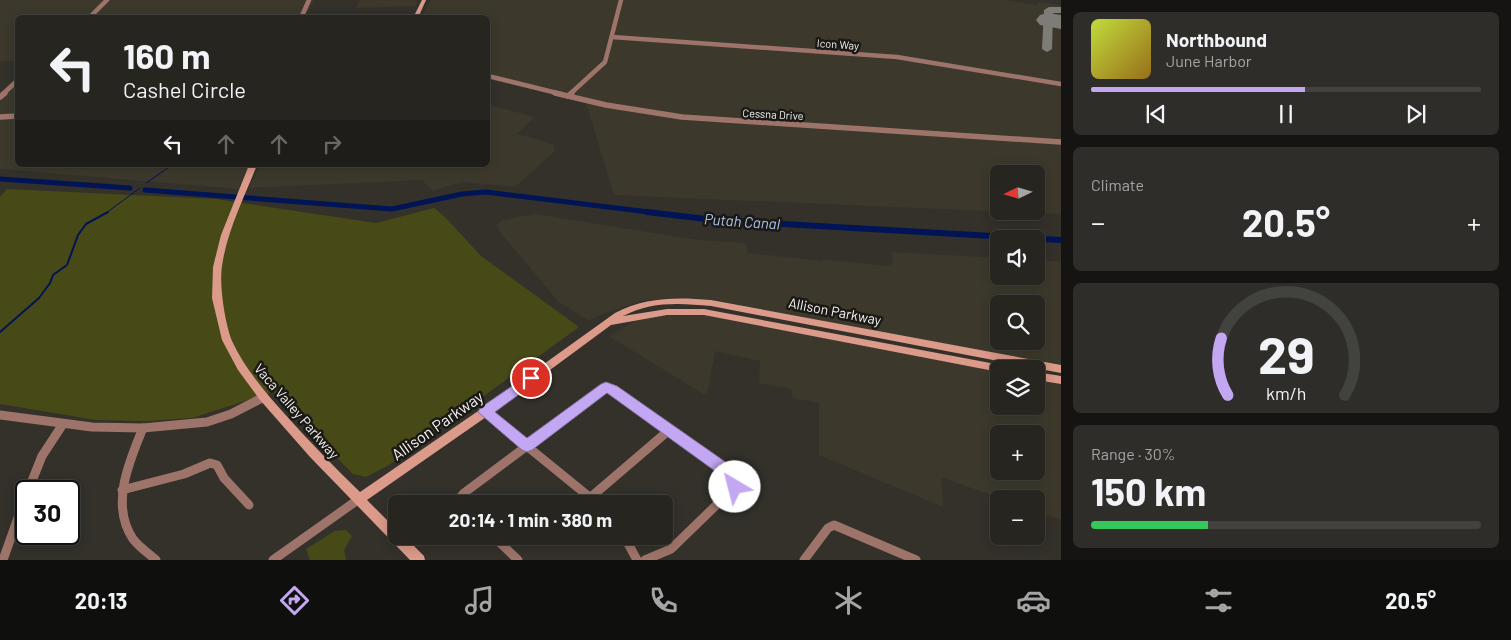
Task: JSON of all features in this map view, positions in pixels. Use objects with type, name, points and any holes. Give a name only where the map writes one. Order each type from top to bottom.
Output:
[{"type":"street","points":[[92,15],[107,0]]},
{"type":"street","points":[[302,15],[309,0]]},
{"type":"street","points":[[416,15],[424,0]]},
{"type":"street","points":[[568,96],[605,62],[621,0]]},
{"type":"street","name":"Icon Way","points":[[612,37],[897,57],[1061,84]]},
{"type":"street","name":"Cessna Drive","points":[[490,76],[606,105],[695,119],[1061,142]]},
{"type":"street","points":[[0,97],[15,83]]},
{"type":"street","points":[[0,117],[15,116]]},
{"type":"street","name":"Vaca Valley Parkway","points":[[252,167],[220,251],[217,267],[217,298],[227,340],[242,368],[314,454],[419,560]]},
{"type":"street","name":"Allison Parkway","points":[[359,498],[485,412],[607,324],[616,315],[648,303],[670,300],[711,303],[1061,369]]},
{"type":"street","name":"Allison Parkway","points":[[607,324],[648,313],[675,311],[704,312],[990,367]]},
{"type":"street","points":[[1045,377],[1061,380]]},
{"type":"street","points":[[462,495],[606,387],[612,389],[731,475],[736,481],[735,487],[671,549],[644,560]]},
{"type":"street","points":[[0,415],[63,424],[143,428],[206,422],[231,414],[264,396]]},
{"type":"street","points":[[485,412],[588,495]]},
{"type":"street","points":[[32,480],[37,465],[50,441],[63,424]]},
{"type":"street","points":[[143,428],[127,467],[122,490],[123,510],[132,537],[156,560]]},
{"type":"street","points":[[599,495],[668,431]]},
{"type":"street","points":[[122,490],[184,474],[210,463],[217,466],[224,478],[249,505]]},
{"type":"street","points":[[273,560],[359,498]]},
{"type":"street","points":[[804,560],[828,528],[834,525],[916,560]]},
{"type":"street","points":[[3,560],[15,526]]},
{"type":"street","points":[[502,545],[518,560]]},
{"type":"street","points":[[629,545],[637,560]]},
{"type":"shaded area","points":[[0,0],[314,0],[306,15],[15,15],[15,61],[0,61]]},
{"type":"shaded area","points":[[360,0],[416,0],[417,2],[416,6],[356,8]]},
{"type":"shaded area","points":[[431,0],[1005,0],[1037,5],[1038,2],[1061,5],[1061,214],[1045,213],[1045,165],[990,165],[990,211],[614,195],[586,103],[490,79],[490,15],[422,15]]},
{"type":"shaded area","points":[[15,78],[15,167],[248,167],[239,189],[0,169],[0,92]]},
{"type":"shaded area","points":[[490,106],[535,117],[517,134],[553,145],[555,151],[515,187],[465,182],[433,191],[422,180],[249,188],[259,167],[490,167]]},
{"type":"shaded area","points":[[535,214],[698,240],[746,243],[748,253],[886,266],[893,264],[892,252],[990,257],[990,285],[1045,285],[1045,261],[1061,262],[1061,367],[1045,364],[1045,360],[1025,360],[715,300],[691,298],[641,301],[602,314],[589,321],[559,302],[499,231],[497,224],[503,220]]},
{"type":"shaded area","points":[[697,313],[990,368],[990,415],[1045,415],[1045,379],[1061,382],[1061,520],[1045,514],[1045,490],[990,490],[990,495],[941,477],[943,507],[819,455],[819,403],[792,398],[792,389],[759,383],[760,361],[715,351],[707,395],[703,394],[609,336],[637,320],[656,315]]},
{"type":"green space","points":[[7,189],[216,199],[376,223],[434,208],[445,217],[481,256],[579,327],[389,465],[366,477],[353,474],[273,392],[192,418],[146,421],[96,420],[0,404],[0,197]]},
{"type":"green space","points":[[346,530],[352,536],[344,550],[346,560],[310,560],[306,549],[335,531]]},
{"type":"waterway","points":[[146,183],[169,167]]},
{"type":"waterway","points":[[0,179],[130,188]]},
{"type":"waterway","points":[[106,213],[140,188]]},
{"type":"waterway","points":[[145,190],[392,209],[462,194],[486,192],[657,213]]},
{"type":"waterway","points":[[0,332],[39,298],[50,283],[53,275],[67,265],[78,235],[86,224],[108,212]]},
{"type":"waterway","name":"Putah Canal","points":[[647,212],[714,220],[1061,240]]},
{"type":"taxiway","points":[[1047,49],[1049,10],[1061,10]]},
{"type":"runway","points":[[1048,20],[1061,22]]},
{"type":"route","points":[[531,378],[485,412],[527,446],[606,387],[612,389],[731,475],[736,481],[735,487]]}]
